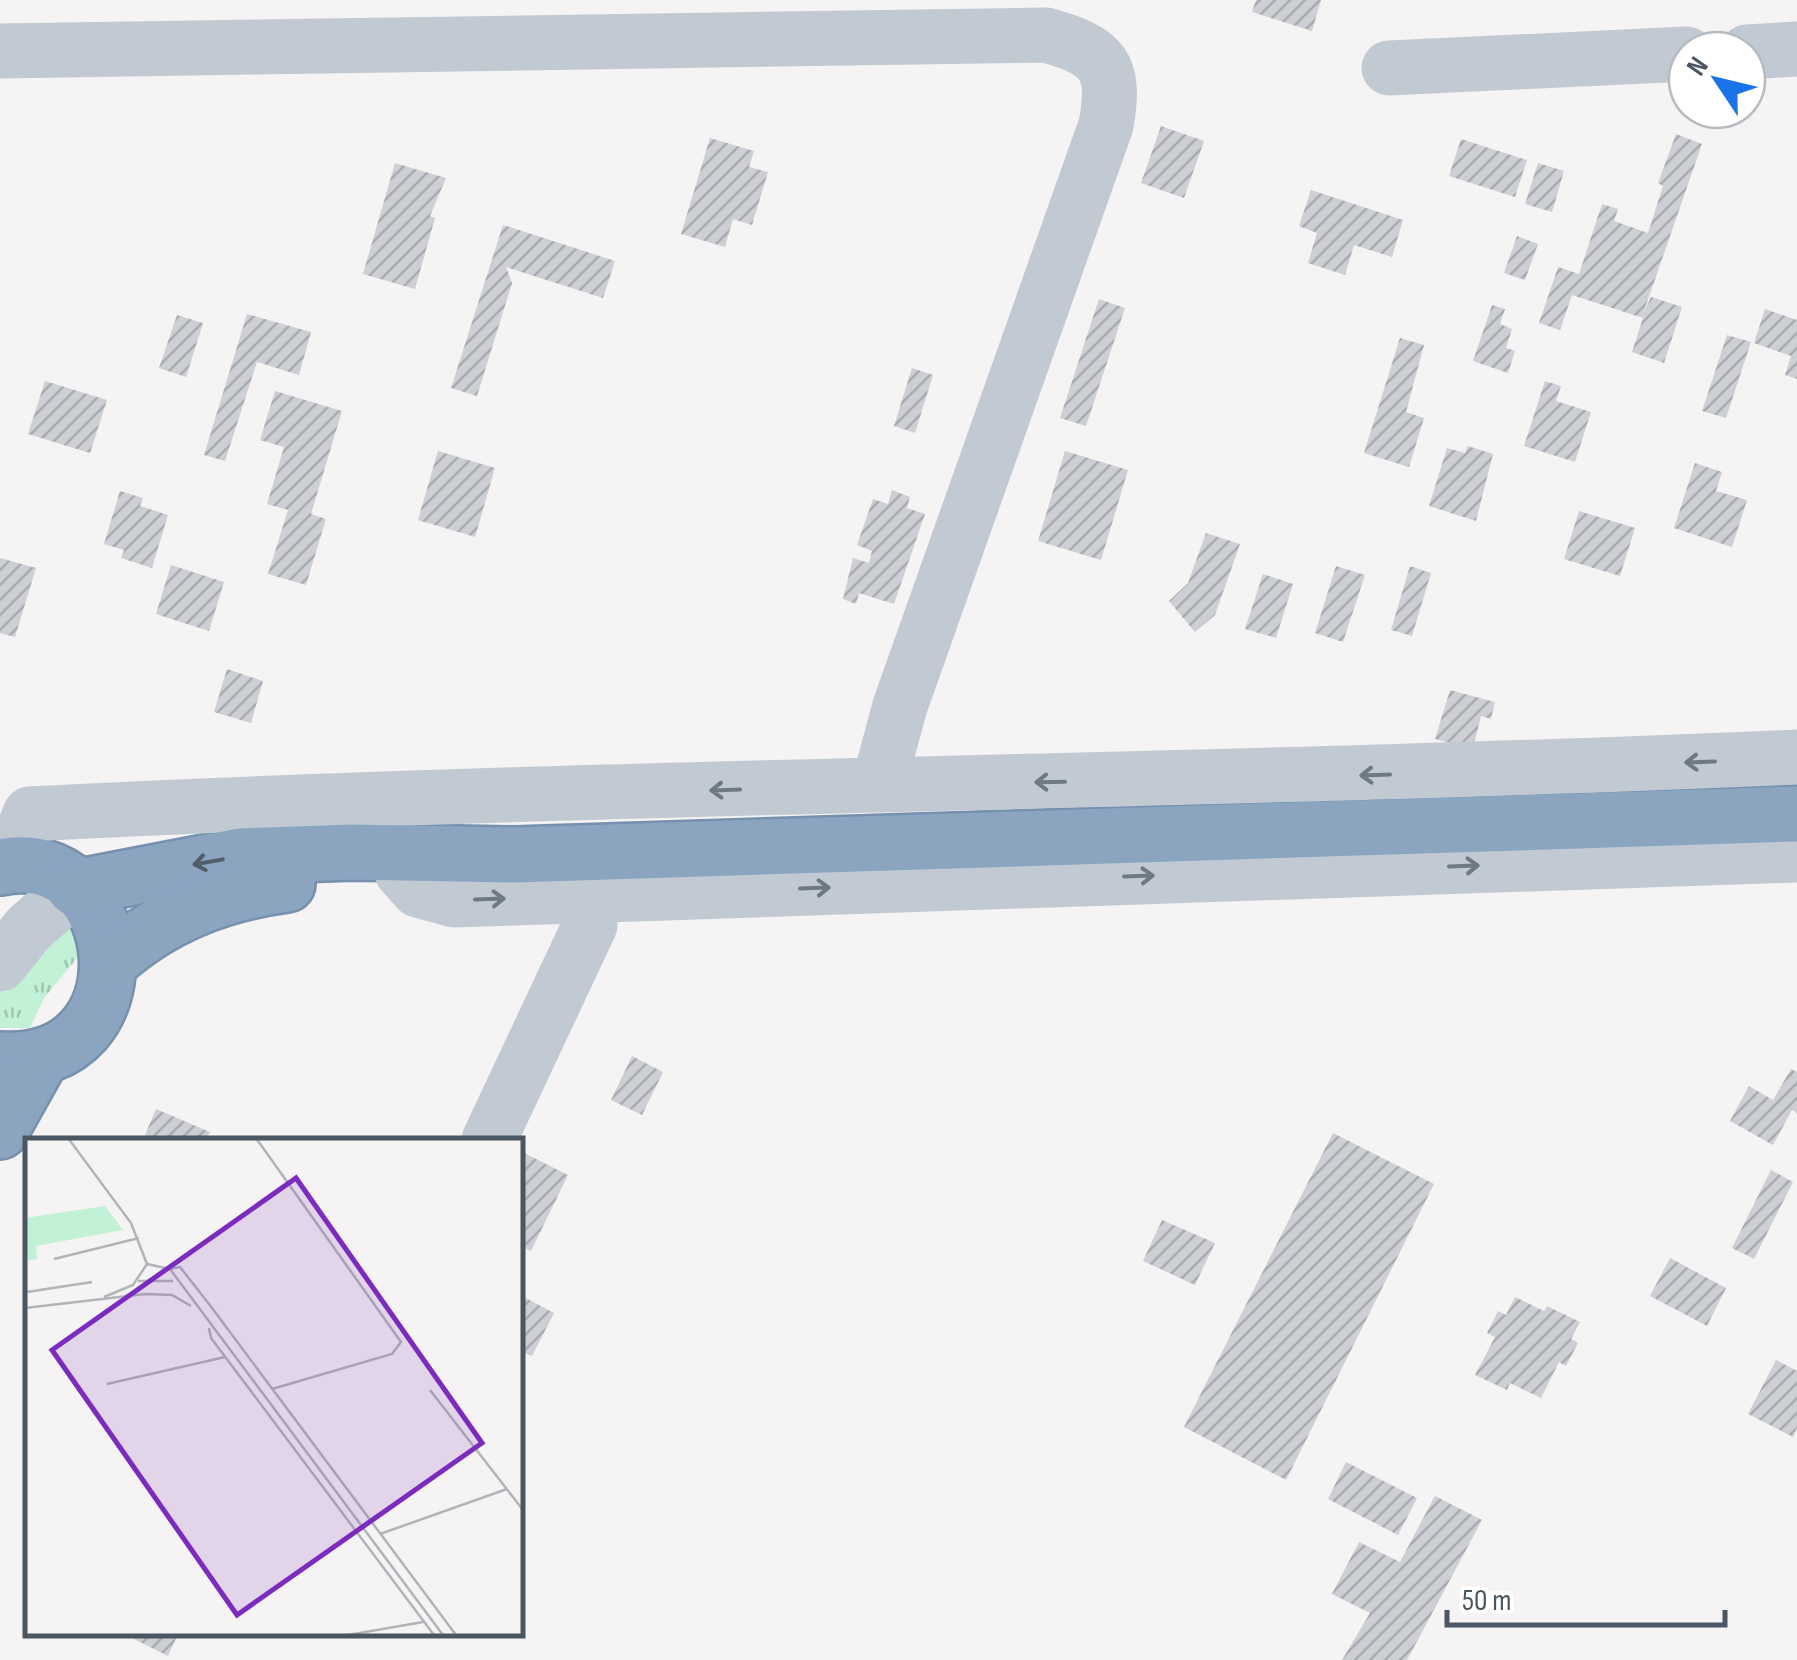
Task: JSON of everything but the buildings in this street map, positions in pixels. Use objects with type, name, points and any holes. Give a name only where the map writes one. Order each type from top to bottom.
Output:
[{"type":"highway","points":[[75,888],[241,856],[354,852],[515,856],[1646,839],[1797,814]]},
{"type":"highway","points":[[110,962],[164,921],[248,889],[515,856]]},
{"type":"highway","points":[[0,1132],[21,1058],[61,1048],[92,1018],[109,980],[110,962],[99,918],[75,888],[50,872],[5,866]]},
{"type":"street","points":[[0,51],[1046,35],[1078,44],[1101,60],[1112,93],[1106,125],[900,706],[880,784]]},
{"type":"street","points":[[1767,51],[1797,50]]},
{"type":"street","points":[[1388,68],[1667,55]]},
{"type":"street","points":[[5,866],[30,814],[290,800],[1404,774],[1797,757]]},
{"type":"street","points":[[402,872],[418,890],[454,900],[1646,839],[1797,855]]},
{"type":"street","points":[[0,964],[29,928],[75,888]]},
{"type":"street","points":[[490,1138],[590,925],[588,896]]},
{"type":"green space","points":[[67,917],[83,951],[44,998],[30,1028],[0,1028],[0,989]]}]
